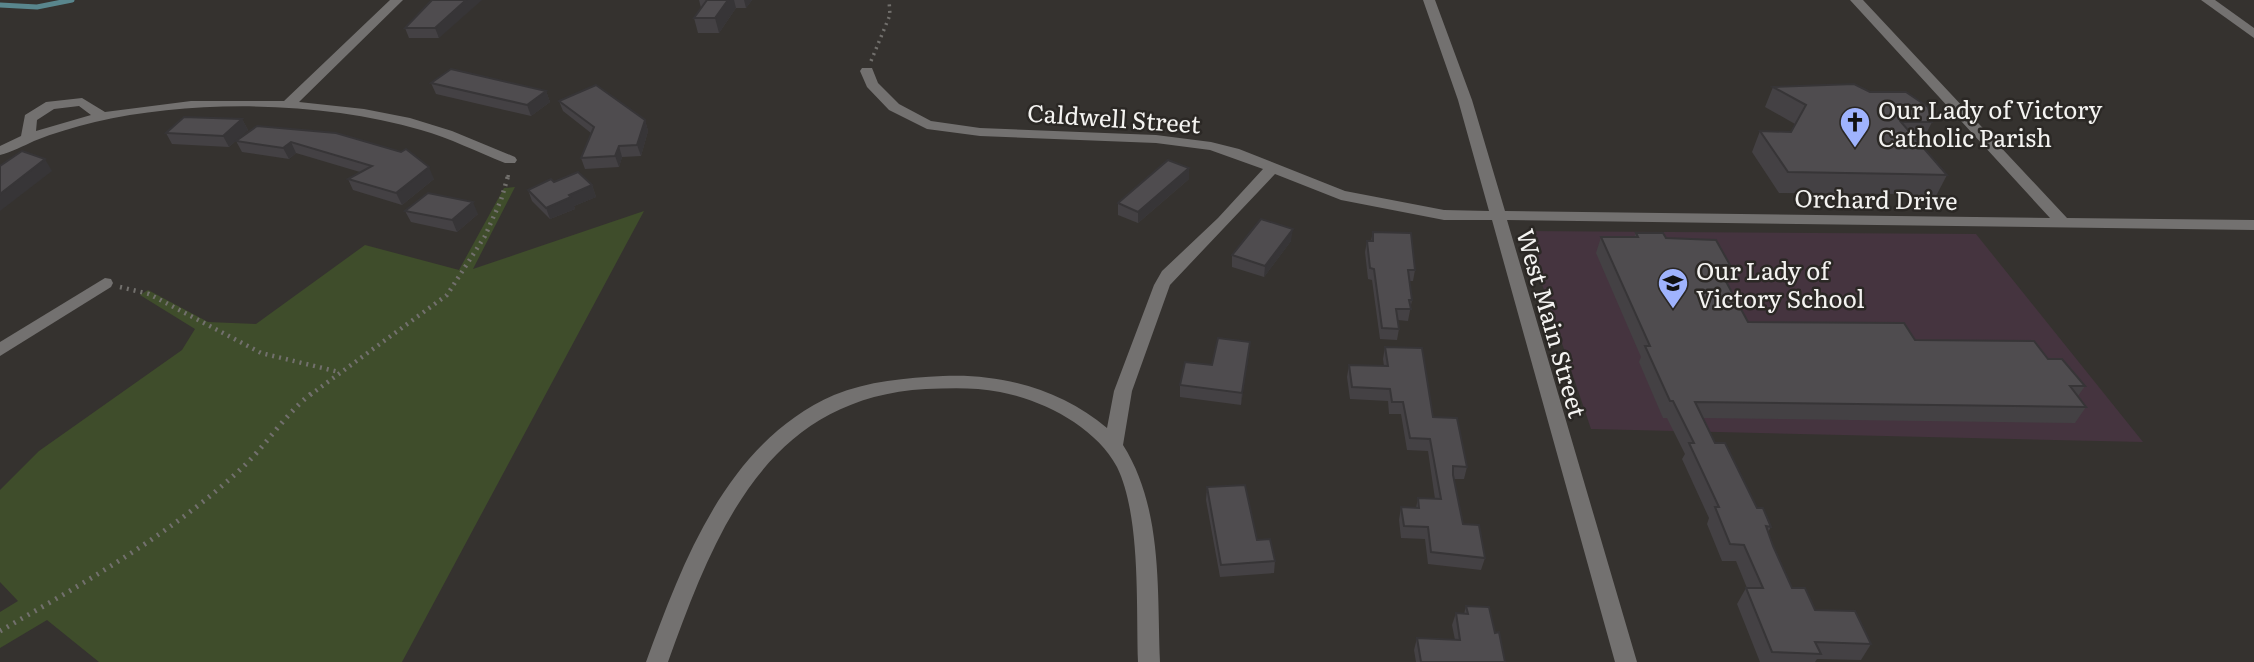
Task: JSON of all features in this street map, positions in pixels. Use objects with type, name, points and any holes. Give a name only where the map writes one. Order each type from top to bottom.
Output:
[{"type":"street","points":[[288,105],[397,0]]},
{"type":"street","name":"West Main Street","points":[[1429,0],[1465,100],[1626,662]]},
{"type":"street","points":[[1856,0],[2063,223]]},
{"type":"street","points":[[2207,0],[2254,34]]},
{"type":"street","name":"Caldwell Street","points":[[867,71],[872,84],[894,107],[909,117],[940,128],[1173,140],[1234,152],[1363,201],[1444,215],[1497,216]]},
{"type":"street","points":[[28,138],[30,118],[51,105],[82,102],[101,115]]},
{"type":"street","points":[[0,151],[28,138],[101,115],[176,104],[288,105],[390,117],[429,127],[510,160]]},
{"type":"street","points":[[1113,446],[1123,391],[1162,285],[1177,264],[1224,221],[1273,167]]},
{"type":"street","name":"Orchard Drive","points":[[1497,216],[2254,225]]},
{"type":"street","points":[[0,350],[105,284]]},
{"type":"street","points":[[657,662],[710,528],[733,491],[788,431],[848,396],[892,384],[949,381],[988,383],[1018,389],[1059,405],[1081,417],[1113,446],[1128,469],[1137,496],[1149,662]]},
{"type":"path","points":[[867,71],[890,15],[889,0]]},
{"type":"path","points":[[0,631],[96,576],[201,504],[243,467],[307,397],[431,309],[459,281],[507,188],[510,160]]},
{"type":"path","points":[[105,284],[149,294],[261,353],[340,372]]},
{"type":"shaded area","points":[[1524,231],[1976,234],[2143,442],[1591,429]]},
{"type":"green space","points":[[515,187],[473,269],[644,211],[402,662],[99,662],[47,620],[0,648],[0,612],[18,601],[0,582],[0,490],[39,451],[182,350],[195,329],[140,295],[148,290],[208,322],[256,324],[365,245],[459,270],[504,188]]},
{"type":"building","points":[[432,0],[466,0],[435,28],[405,28]]},
{"type":"building","points":[[707,0],[728,0],[715,18],[694,18]]},
{"type":"building","points":[[451,69],[546,91],[527,105],[431,83]]},
{"type":"building","points":[[1854,84],[1870,92],[1906,92],[1928,107],[1932,122],[1901,122],[1947,175],[1788,172],[1760,131],[1791,132],[1806,105],[1773,87]]},
{"type":"building","points":[[596,85],[645,120],[637,145],[619,146],[615,156],[581,158],[594,127],[559,101]]},
{"type":"building","points":[[184,117],[242,119],[223,136],[166,133]]},
{"type":"building","points":[[257,126],[336,133],[401,152],[406,149],[429,167],[396,193],[348,179],[372,166],[291,142],[283,148],[236,141]]},
{"type":"building","points":[[22,151],[45,159],[0,194],[0,166]]},
{"type":"building","points":[[1168,160],[1189,168],[1138,212],[1118,203]]},
{"type":"building","points":[[578,172],[592,185],[546,208],[528,190],[551,179],[554,182]]},
{"type":"building","points":[[428,193],[473,202],[452,220],[405,211]]},
{"type":"building","points":[[1261,219],[1293,229],[1265,266],[1232,255]]},
{"type":"building","points":[[1373,232],[1411,233],[1415,270],[1408,270],[1411,309],[1396,309],[1399,329],[1382,328],[1374,269],[1370,268],[1367,241],[1373,241]]},
{"type":"building","name":"Our Lady of Victory School","points":[[1636,233],[1663,233],[1666,238],[1716,240],[1730,265],[1717,265],[1748,322],[1904,323],[1915,340],[2034,341],[2048,359],[2062,359],[2085,386],[2070,386],[2086,407],[1695,402],[1715,443],[1725,443],[1757,508],[1763,508],[1771,527],[1766,526],[1773,546],[1792,588],[1805,588],[1815,610],[1855,611],[1871,644],[1815,642],[1821,654],[1772,652],[1746,588],[1763,588],[1744,545],[1730,544],[1715,507],[1719,507],[1689,443],[1694,443],[1673,401],[1670,401],[1645,346],[1650,346],[1601,237],[1638,237]]},
{"type":"building","points":[[1218,338],[1250,342],[1242,393],[1180,385],[1185,362],[1212,365]]},
{"type":"building","points":[[1385,347],[1422,348],[1433,417],[1457,418],[1467,467],[1453,466],[1453,475],[1463,524],[1479,525],[1485,558],[1431,552],[1428,527],[1404,526],[1401,507],[1419,508],[1418,498],[1441,499],[1430,439],[1410,438],[1403,402],[1392,402],[1390,389],[1352,387],[1349,365],[1388,366]]},
{"type":"building","points":[[1245,485],[1257,540],[1270,539],[1275,561],[1221,565],[1207,487]]},
{"type":"building","points":[[1466,606],[1489,607],[1495,633],[1499,632],[1505,662],[1421,662],[1417,638],[1460,640],[1456,613],[1468,614]]},
{"type":"waterway","points":[[0,5],[37,7],[72,0]]},
{"type":"place","name":"Our Lady of Victory Catholic Parish","points":[[1855,149]]},
{"type":"place","name":"Our Lady of Victory School","points":[[1673,310]]}]
